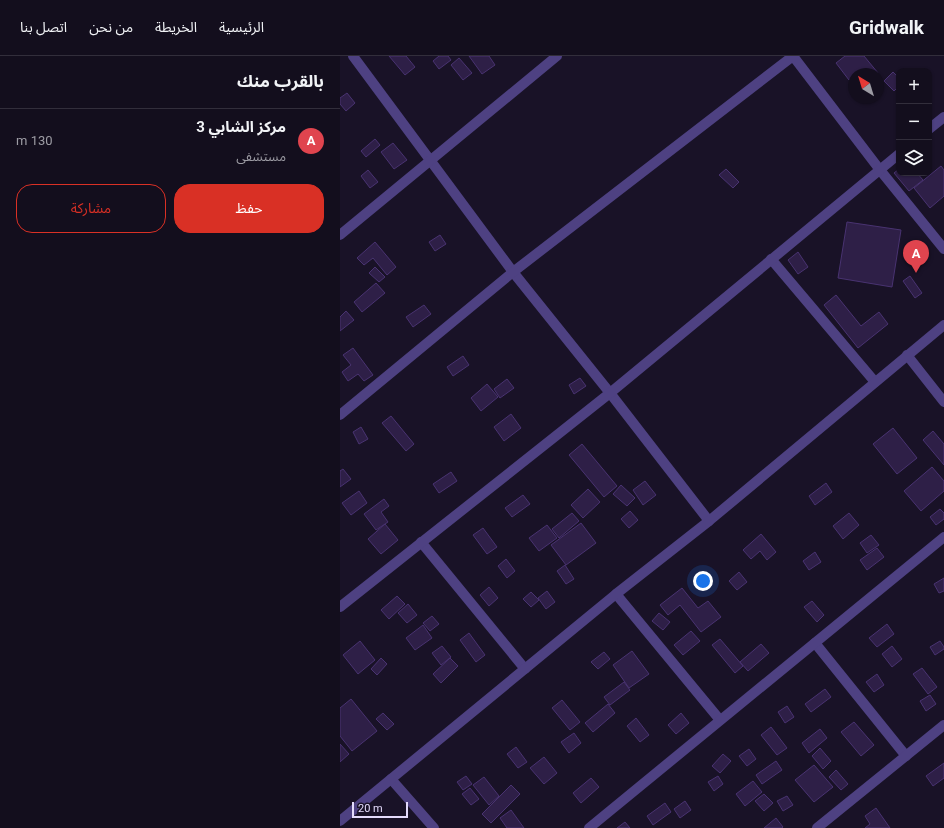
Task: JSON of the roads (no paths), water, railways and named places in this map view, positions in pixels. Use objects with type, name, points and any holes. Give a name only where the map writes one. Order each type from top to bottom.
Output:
[{"type":"street","points":[[353,56],[513,272],[710,521]]},
{"type":"street","points":[[340,235],[557,56]]},
{"type":"street","points":[[340,415],[513,272],[793,56],[880,170],[944,249]]},
{"type":"street","points":[[932,127],[944,117]]},
{"type":"street","points":[[340,607],[610,393],[896,157]]},
{"type":"street","points":[[771,259],[876,382]]},
{"type":"street","points":[[340,821],[616,594],[710,521],[944,325]]},
{"type":"street","points":[[907,355],[944,402]]},
{"type":"street","points":[[589,828],[944,537]]},
{"type":"street","points":[[421,542],[525,669]]},
{"type":"street","points":[[616,594],[720,720]]},
{"type":"street","points":[[815,643],[906,756]]},
{"type":"street","points":[[817,828],[944,724]]},
{"type":"street","points":[[391,779],[434,828]]},
{"type":"place","name":"مركز الشابي 3","points":[[916,273]]}]
